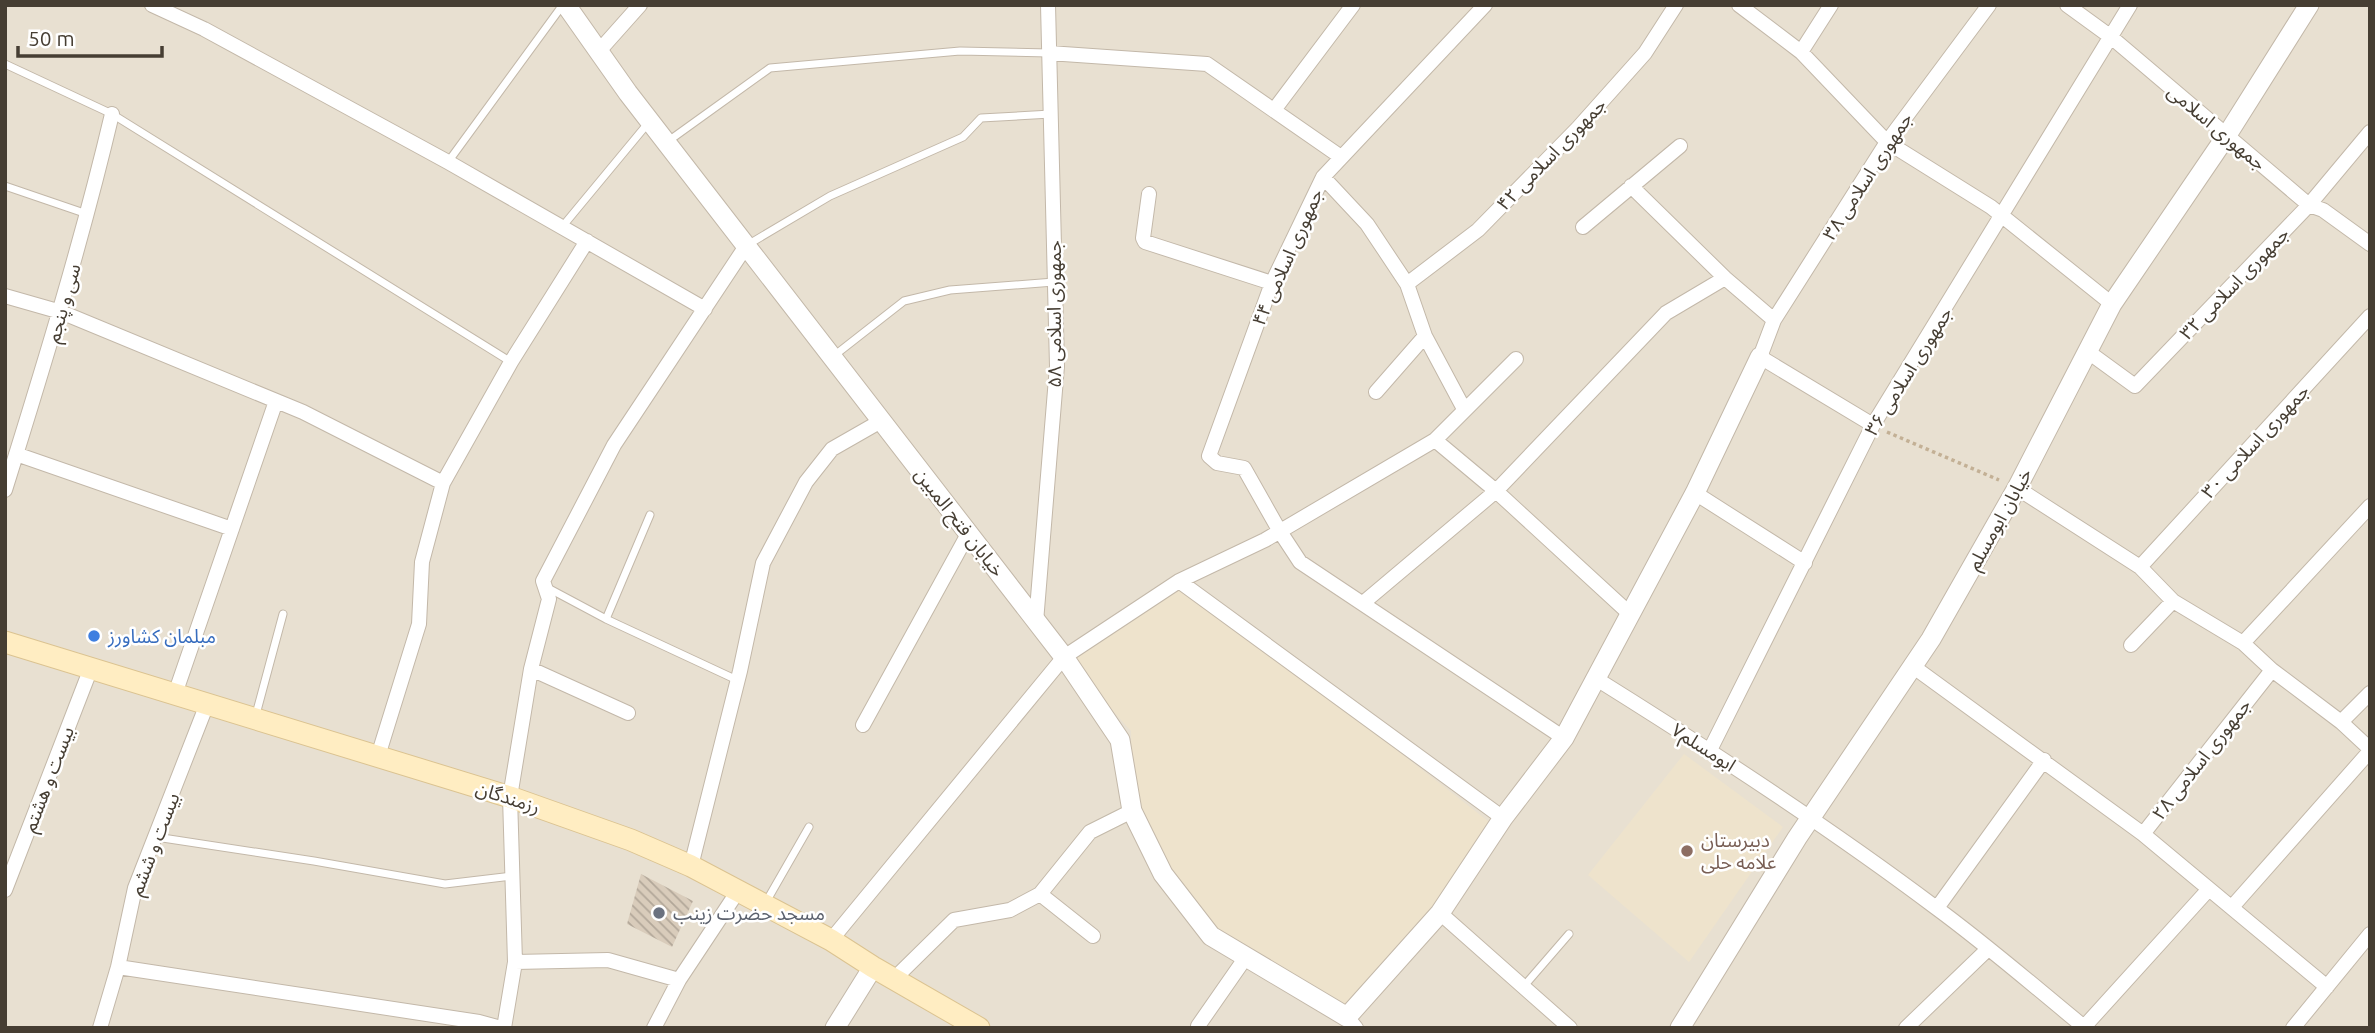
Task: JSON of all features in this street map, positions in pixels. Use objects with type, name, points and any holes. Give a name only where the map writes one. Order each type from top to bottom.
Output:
[{"type":"main road","name":"رزمندگان","points":[[5,642],[510,797],[631,840],[691,866],[831,940],[979,1028]]},
{"type":"street","points":[[152,5],[204,29],[448,162],[705,309]]},
{"type":"street","name":"خیابان فتح المبین","points":[[564,5],[666,142],[1063,657],[1121,740],[1132,811],[1163,874],[1211,936],[1352,1022]]},
{"type":"street","points":[[599,51],[640,5]]},
{"type":"street","name":"جمهوری اسلامی ۵۸","points":[[1036,622],[1057,366],[1048,5]]},
{"type":"street","points":[[1274,110],[1353,5]]},
{"type":"street","name":"جمهوری اسلامی ۴۴","points":[[1279,530],[1244,468],[1217,463],[1209,456],[1272,283],[1323,177],[1440,56],[1485,5]]},
{"type":"street","name":"جمهوری اسلامی ۴۲","points":[[1406,284],[1478,230],[1569,137],[1645,52],[1676,5]]},
{"type":"street","points":[[1739,5],[1801,52],[1887,142],[1991,207],[2112,304]]},
{"type":"street","points":[[1801,52],[1831,5]]},
{"type":"street","name":"جمهوری اسلامی ۳۸","points":[[1760,357],[1774,320],[1887,142],[1990,5]]},
{"type":"street","name":"جمهوری اسلامی","points":[[2067,5],[2111,37],[2309,205],[2323,210],[2370,244]]},
{"type":"street","name":"جمهوری اسلامی ۳۶","points":[[1710,750],[1873,425],[2130,5]]},
{"type":"street","name":"خیابان ابومسلم","points":[[1680,1028],[1812,818],[1911,665],[1931,639],[2017,488],[2112,304],[2227,135],[2309,5]]},
{"type":"street","points":[[1049,53],[1207,64],[1341,157]]},
{"type":"street","name":"سی و پنجم","points":[[5,490],[61,312],[112,114]]},
{"type":"street","name":"جمهوری اسلامی ۳۲","points":[[2087,351],[2135,386],[2309,205],[2370,132]]},
{"type":"street","points":[[1583,227],[1680,146]]},
{"type":"street","points":[[1323,177],[1367,224],[1406,284],[1425,337],[1464,409]]},
{"type":"street","points":[[1631,186],[1725,278],[1774,320]]},
{"type":"street","points":[[1149,194],[1143,238],[1145,243],[1272,283]]},
{"type":"street","points":[[378,756],[419,624],[422,562],[443,483],[511,362],[587,241]]},
{"type":"street","points":[[118,967],[401,1009],[503,1028],[515,962],[510,797],[531,669],[549,599],[543,581],[614,445],[746,246]]},
{"type":"street","points":[[1363,603],[1496,491],[1667,313],[1725,278]]},
{"type":"street","points":[[5,296],[61,312],[303,412],[443,483]]},
{"type":"street","name":"جمهوری اسلامی ۳۰","points":[[2140,567],[2370,316]]},
{"type":"street","points":[[1376,392],[1425,337]]},
{"type":"street","points":[[1352,1022],[1440,913],[1503,818],[1563,737],[1695,493],[1760,357],[1873,425]]},
{"type":"street","points":[[831,940],[1063,657],[1179,581],[1265,540],[1435,440],[1516,359]]},
{"type":"street","points":[[175,694],[276,401]]},
{"type":"street","points":[[691,866],[763,563],[806,481],[832,449],[881,421]]},
{"type":"street","points":[[1435,440],[1496,491],[1630,614]]},
{"type":"street","points":[[16,454],[232,529]]},
{"type":"street","points":[[2017,488],[2140,567],[2173,601],[2243,643],[2272,670],[2341,722],[2370,750],[2232,907]]},
{"type":"street","points":[[1695,493],[1805,563]]},
{"type":"street","points":[[2243,643],[2370,506]]},
{"type":"street","points":[[1279,530],[1300,562],[1563,737]]},
{"type":"street","points":[[863,725],[968,534]]},
{"type":"street","points":[[1179,581],[1503,818]]},
{"type":"street","points":[[2131,645],[2173,601]]},
{"type":"street","name":"جمهوری اسلامی ۲۸","points":[[1911,665],[2143,834],[2272,670]]},
{"type":"street","name":"بیست و هشتم","points":[[5,890],[91,668]]},
{"type":"street","points":[[531,669],[628,713]]},
{"type":"street","name":"ابومسلم۷","points":[[1595,678],[1812,818],[1937,908],[2084,1028]]},
{"type":"street","points":[[2341,722],[2370,693]]},
{"type":"street","name":"بیست و ششم","points":[[100,1028],[118,967],[135,888],[208,704]]},
{"type":"street","points":[[1937,908],[2044,761]]},
{"type":"street","points":[[894,979],[954,920],[1010,910],[1040,894],[1090,832],[1132,811]]},
{"type":"street","points":[[2143,834],[2326,987]]},
{"type":"street","points":[[2084,1028],[2209,889]]},
{"type":"street","points":[[654,1028],[678,979],[738,891]]},
{"type":"street","points":[[1040,894],[1093,936]]},
{"type":"street","points":[[1440,913],[1570,1028]]},
{"type":"street","points":[[2293,1028],[2370,934]]},
{"type":"street","points":[[1906,1028],[1988,949]]},
{"type":"street","points":[[1198,1026],[1247,957]]},
{"type":"street","points":[[515,962],[608,960],[678,979]]},
{"type":"street","points":[[835,1028],[873,967]]},
{"type":"lane","points":[[448,162],[564,5]]},
{"type":"lane","points":[[666,142],[769,68],[960,51],[1049,53]]},
{"type":"lane","points":[[5,64],[112,114],[511,362]]},
{"type":"lane","points":[[746,246],[830,196],[963,137],[981,118],[1051,114]]},
{"type":"lane","points":[[562,227],[650,121]]},
{"type":"lane","points":[[5,186],[88,215]]},
{"type":"lane","points":[[832,358],[904,301],[950,290],[1055,281]]},
{"type":"lane","points":[[606,619],[650,516]]},
{"type":"lane","points":[[545,586],[606,619],[737,680]]},
{"type":"lane","points":[[255,718],[283,614]]},
{"type":"lane","points":[[765,905],[809,827]]},
{"type":"lane","points":[[156,837],[445,884],[514,875]]},
{"type":"lane","points":[[1523,987],[1569,934]]},
{"type":"path","points":[[1873,425],[2017,488]]},
{"type":"shaded area","points":[[5,5],[2370,5],[2370,1028],[5,1028]]},
{"type":"shaded area","points":[[1179,581],[1497,828],[1347,1017],[1211,936],[1132,811],[1131,731],[1064,657]]},
{"type":"shaded area","name":"دبیرستان علامه حلی","points":[[1684,754],[1783,827],[1689,962],[1588,875]]},
{"type":"building","name":"مسجد حضرت زینب","points":[[641,874],[693,901],[672,947],[627,924]]},
{"type":"place","name":"مبلمان کشاورز","points":[[94,636]]},
{"type":"place","name":"دبیرستان علامه حلی","points":[[1687,851]]},
{"type":"place","name":"مسجد حضرت زینب","points":[[659,913]]}]
